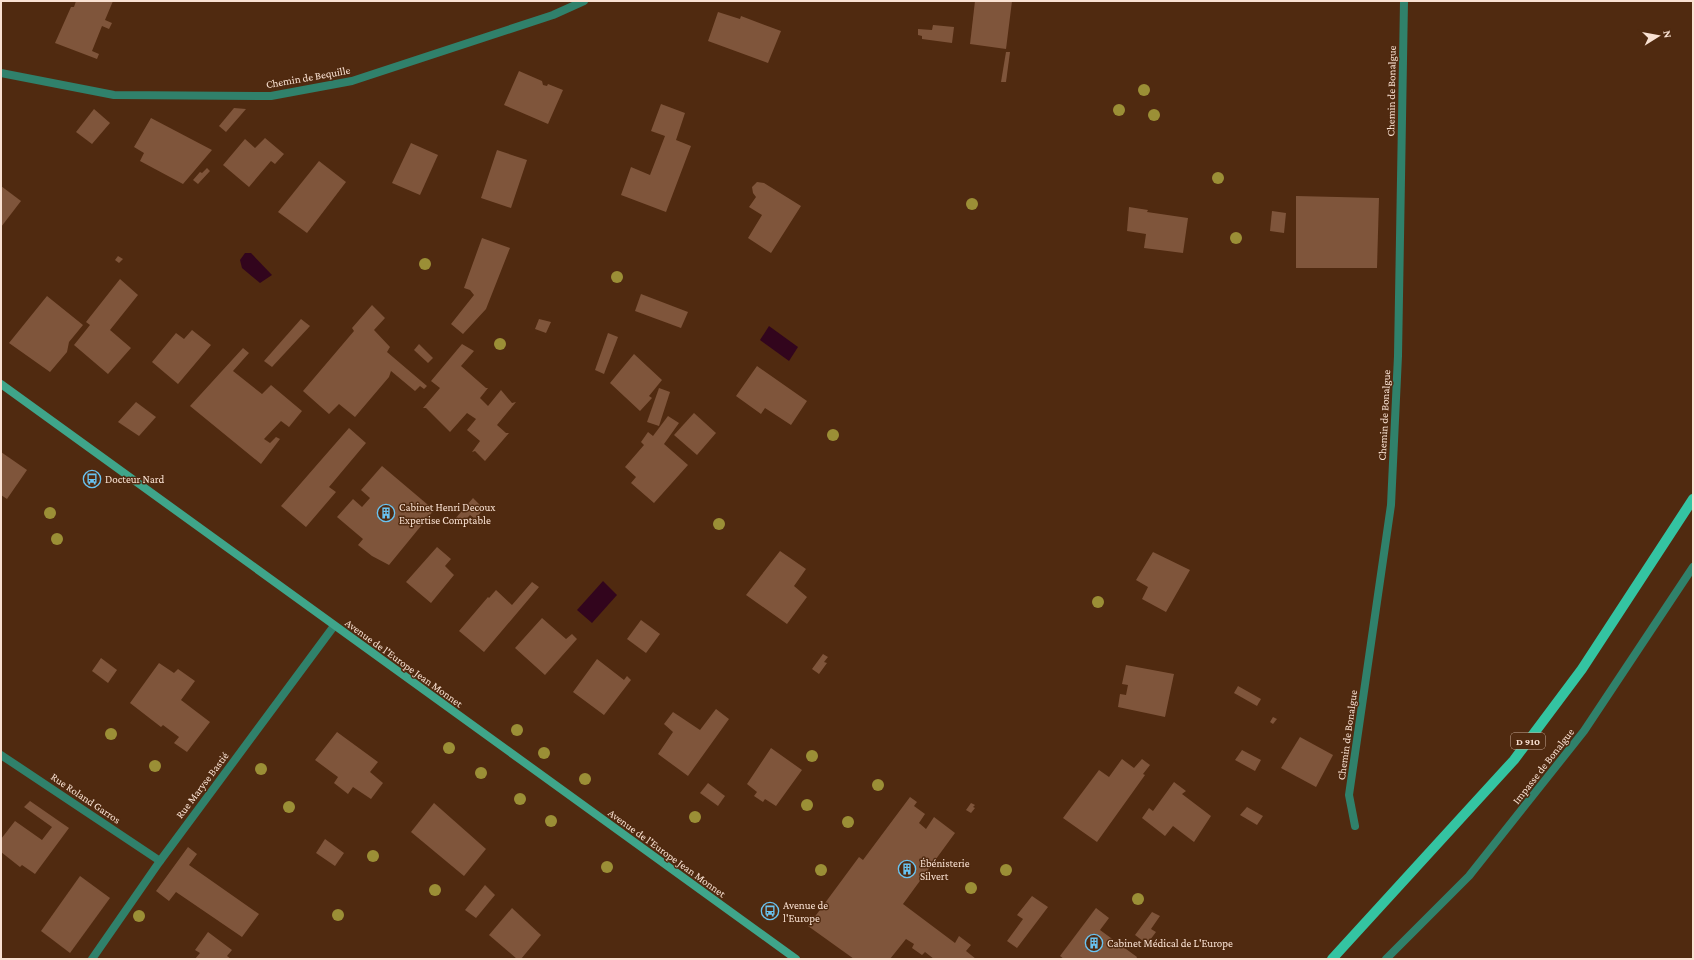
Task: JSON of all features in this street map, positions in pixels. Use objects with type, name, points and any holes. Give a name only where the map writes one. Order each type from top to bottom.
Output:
[{"type":"main road","name":"Avenue de l'Europe Jean Monnet","points":[[1,384],[796,959]]},
{"type":"main road","name":"D 910","points":[[1332,959],[1514,760],[1582,668],[1693,499]]},
{"type":"street","name":"Chemin de Bequille","points":[[1,73],[114,95],[271,96],[352,81],[553,16],[584,1]]},
{"type":"street","name":"Chemin de Bonalgue","points":[[1355,826],[1349,795],[1391,505],[1398,356],[1404,1]]},
{"type":"street","name":"Impasse de Bonalgue","points":[[1386,959],[1469,876],[1584,731],[1693,566]]},
{"type":"street","name":"Rue Maryse Bastié","points":[[92,959],[160,861],[334,626]]},
{"type":"street","name":"Rue Roland Garros","points":[[1,755],[160,861]]},
{"type":"shaded area","points":[[245,253],[251,253],[272,275],[260,283],[242,268],[240,260]]},
{"type":"shaded area","points":[[769,326],[798,347],[789,361],[760,340]]},
{"type":"shaded area","points":[[603,581],[617,595],[592,623],[577,610]]},
{"type":"building","points":[[76,1],[113,1],[105,20],[112,23],[109,29],[102,26],[92,51],[99,54],[97,59],[55,43],[71,7],[74,7]]},
{"type":"building","points":[[975,1],[1012,1],[1006,49],[970,44]]},
{"type":"building","points":[[718,12],[740,19],[741,16],[781,31],[768,63],[708,41]]},
{"type":"building","points":[[933,25],[954,27],[952,43],[922,39],[922,36],[918,35],[918,29],[932,30]]},
{"type":"building","points":[[1006,52],[1010,52],[1006,82],[1001,82]]},
{"type":"building","points":[[519,71],[542,81],[543,85],[547,86],[548,84],[563,90],[548,124],[504,105]]},
{"type":"building","points":[[661,104],[685,113],[676,140],[691,146],[666,212],[621,195],[631,167],[650,175],[665,136],[651,131]]},
{"type":"building","points":[[234,108],[246,109],[226,132],[219,126]]},
{"type":"building","points":[[94,109],[110,123],[92,144],[76,132]]},
{"type":"building","points":[[151,118],[212,150],[183,184],[140,161],[144,153],[134,147]]},
{"type":"building","points":[[265,138],[284,154],[275,164],[271,161],[249,187],[223,165],[245,139],[255,148]]},
{"type":"building","points":[[411,143],[438,155],[420,195],[392,183]]},
{"type":"building","points":[[497,150],[527,160],[511,208],[481,198]]},
{"type":"building","points":[[319,161],[346,182],[307,233],[278,212]]},
{"type":"building","points":[[207,168],[210,171],[198,184],[193,180],[200,172],[202,173]]},
{"type":"building","points":[[757,182],[764,183],[801,206],[771,253],[748,238],[762,215],[749,207],[756,197],[753,193],[752,187]]},
{"type":"building","points":[[1,186],[21,201],[1,227]]},
{"type":"building","points":[[1296,196],[1379,198],[1377,268],[1296,268]]},
{"type":"building","points":[[1129,207],[1148,210],[1147,212],[1188,218],[1183,253],[1144,248],[1146,234],[1127,231]]},
{"type":"building","points":[[1272,211],[1286,213],[1284,233],[1270,231]]},
{"type":"building","points":[[482,238],[510,248],[486,309],[463,334],[451,324],[474,295],[470,290],[464,288]]},
{"type":"building","points":[[118,256],[123,259],[119,263],[115,260]]},
{"type":"building","points":[[120,279],[138,295],[110,330],[131,348],[108,374],[74,345],[90,325],[86,322]]},
{"type":"building","points":[[641,294],[688,312],[681,328],[635,311]]},
{"type":"building","points":[[47,296],[83,325],[69,342],[67,352],[50,372],[9,343]]},
{"type":"building","points":[[372,305],[385,318],[374,330],[390,347],[387,352],[427,386],[424,389],[420,386],[415,391],[391,371],[389,377],[355,417],[339,404],[329,414],[303,391],[354,331],[352,328]]},
{"type":"building","points":[[301,319],[310,326],[272,367],[264,361]]},
{"type":"building","points":[[539,319],[551,322],[546,333],[535,329]]},
{"type":"building","points":[[192,330],[211,345],[178,384],[152,362],[176,333],[184,339]]},
{"type":"building","points":[[608,333],[618,337],[604,374],[595,370]]},
{"type":"building","points":[[419,344],[433,358],[428,363],[414,350]]},
{"type":"building","points":[[462,344],[474,351],[461,366],[486,388],[488,388],[480,398],[488,406],[501,390],[512,403],[516,402],[497,425],[506,433],[509,433],[485,461],[475,451],[472,452],[480,441],[467,430],[476,419],[467,413],[450,432],[426,408],[423,408],[440,388],[431,381]]},
{"type":"building","points":[[243,348],[249,353],[233,371],[262,394],[271,385],[302,411],[289,427],[281,421],[264,439],[270,443],[276,437],[280,439],[261,464],[190,406]]},
{"type":"building","points":[[634,354],[662,380],[649,396],[652,398],[640,411],[610,383]]},
{"type":"building","points":[[757,366],[807,401],[791,425],[765,408],[761,414],[736,396]]},
{"type":"building","points":[[659,388],[670,392],[659,426],[647,422]]},
{"type":"building","points":[[136,402],[156,417],[139,436],[118,422]]},
{"type":"building","points":[[694,413],[716,433],[697,455],[674,435]]},
{"type":"building","points":[[668,416],[679,423],[664,444],[688,465],[654,503],[631,483],[636,477],[625,467],[644,445],[641,442],[648,432],[653,436]]},
{"type":"building","points":[[349,428],[366,443],[329,487],[336,492],[306,527],[281,506]]},
{"type":"building","points":[[1,452],[27,470],[7,499],[1,495]]},
{"type":"building","name":"Cabinet Henri Decoux Expertise Comptable","points":[[382,466],[434,510],[389,565],[372,556],[358,545],[363,539],[337,517],[353,499],[362,507],[370,498],[361,490]]},
{"type":"building","points":[[473,498],[484,509],[475,519],[470,515],[461,524],[455,519]]},
{"type":"building","points":[[437,547],[451,559],[445,566],[454,575],[431,603],[406,582]]},
{"type":"building","points":[[780,551],[806,569],[794,586],[807,597],[787,624],[746,595]]},
{"type":"building","points":[[1153,552],[1190,570],[1166,612],[1142,599],[1148,587],[1136,580]]},
{"type":"building","points":[[532,582],[539,587],[484,652],[459,631],[488,597],[489,598],[496,590],[512,605]]},
{"type":"building","points":[[542,618],[566,639],[572,634],[577,639],[545,675],[515,648]]},
{"type":"building","points":[[641,620],[660,634],[646,653],[627,639]]},
{"type":"building","points":[[823,654],[828,657],[824,662],[827,663],[819,674],[812,669]]},
{"type":"building","points":[[101,658],[117,670],[108,683],[92,671]]},
{"type":"building","points":[[597,659],[624,680],[627,676],[631,680],[604,715],[573,692]]},
{"type":"building","points":[[159,663],[174,673],[178,669],[195,681],[181,700],[210,722],[187,752],[174,743],[179,737],[163,725],[161,727],[130,703]]},
{"type":"building","points":[[1126,665],[1174,674],[1165,717],[1118,707],[1120,694],[1126,695],[1128,685],[1122,684]]},
{"type":"building","points":[[1238,686],[1261,699],[1257,706],[1234,693]]},
{"type":"building","points":[[716,709],[729,719],[688,776],[658,754],[673,732],[664,724],[673,712],[700,730]]},
{"type":"building","points":[[1273,717],[1277,719],[1273,724],[1270,722]]},
{"type":"building","points":[[337,732],[378,762],[370,772],[383,783],[371,799],[353,787],[348,794],[334,783],[338,777],[315,760]]},
{"type":"building","points":[[1300,737],[1333,755],[1316,787],[1281,768]]},
{"type":"building","points":[[771,748],[802,770],[776,806],[765,799],[763,802],[754,796],[757,792],[747,784]]},
{"type":"building","points":[[1242,750],[1261,760],[1255,771],[1235,760]]},
{"type":"building","points":[[1122,759],[1134,768],[1142,759],[1150,765],[1143,774],[1145,775],[1097,842],[1063,818],[1099,770],[1109,777]]},
{"type":"building","points":[[1174,782],[1186,791],[1182,794],[1211,816],[1194,842],[1173,826],[1165,836],[1142,818],[1149,808],[1153,811]]},
{"type":"building","points":[[708,783],[725,796],[718,806],[700,793]]},
{"type":"building","points":[[910,797],[917,802],[914,806],[925,814],[919,823],[926,829],[934,817],[955,833],[903,904],[955,943],[959,936],[971,945],[966,951],[976,959],[934,959],[925,952],[922,955],[912,948],[914,944],[906,939],[890,959],[854,959],[808,926],[859,857],[863,860]]},
{"type":"building","points":[[30,801],[69,828],[35,874],[22,865],[20,867],[1,852],[1,839],[15,821],[42,840],[52,827],[24,807]]},
{"type":"building","points":[[434,803],[486,849],[464,876],[411,832]]},
{"type":"building","points":[[971,803],[975,805],[973,807],[975,808],[971,813],[966,810]]},
{"type":"building","points":[[1247,807],[1263,816],[1257,825],[1240,815]]},
{"type":"building","points":[[325,839],[344,853],[335,866],[316,853]]},
{"type":"building","points":[[188,847],[197,854],[189,865],[259,914],[242,937],[176,892],[169,901],[156,891]]},
{"type":"building","points":[[80,876],[110,898],[70,953],[41,931]]},
{"type":"building","points":[[485,885],[495,895],[476,918],[465,910]]},
{"type":"building","points":[[1032,896],[1048,907],[1017,948],[1007,941],[1023,919],[1017,915]]},
{"type":"building","points":[[512,908],[541,935],[521,959],[517,959],[489,935]]},
{"type":"building","name":"Cabinet Médical de L'Europe","points":[[1096,908],[1109,918],[1100,930],[1137,957],[1136,959],[1064,959],[1060,956]]},
{"type":"building","points":[[1152,912],[1160,916],[1151,929],[1156,932],[1147,944],[1135,935]]},
{"type":"building","points":[[208,932],[232,950],[227,956],[231,959],[195,959],[200,953],[195,950]]},
{"type":"place","name":"Docteur Nard","points":[[92,479]]},
{"type":"place","name":"Cabinet Henri Decoux Expertise Comptable","points":[[386,513]]},
{"type":"place","name":"Ébénisterie Silvert","points":[[907,869]]},
{"type":"place","name":"Avenue de l'Europe","points":[[770,911]]},
{"type":"place","name":"Cabinet Médical de L'Europe","points":[[1094,943]]}]
